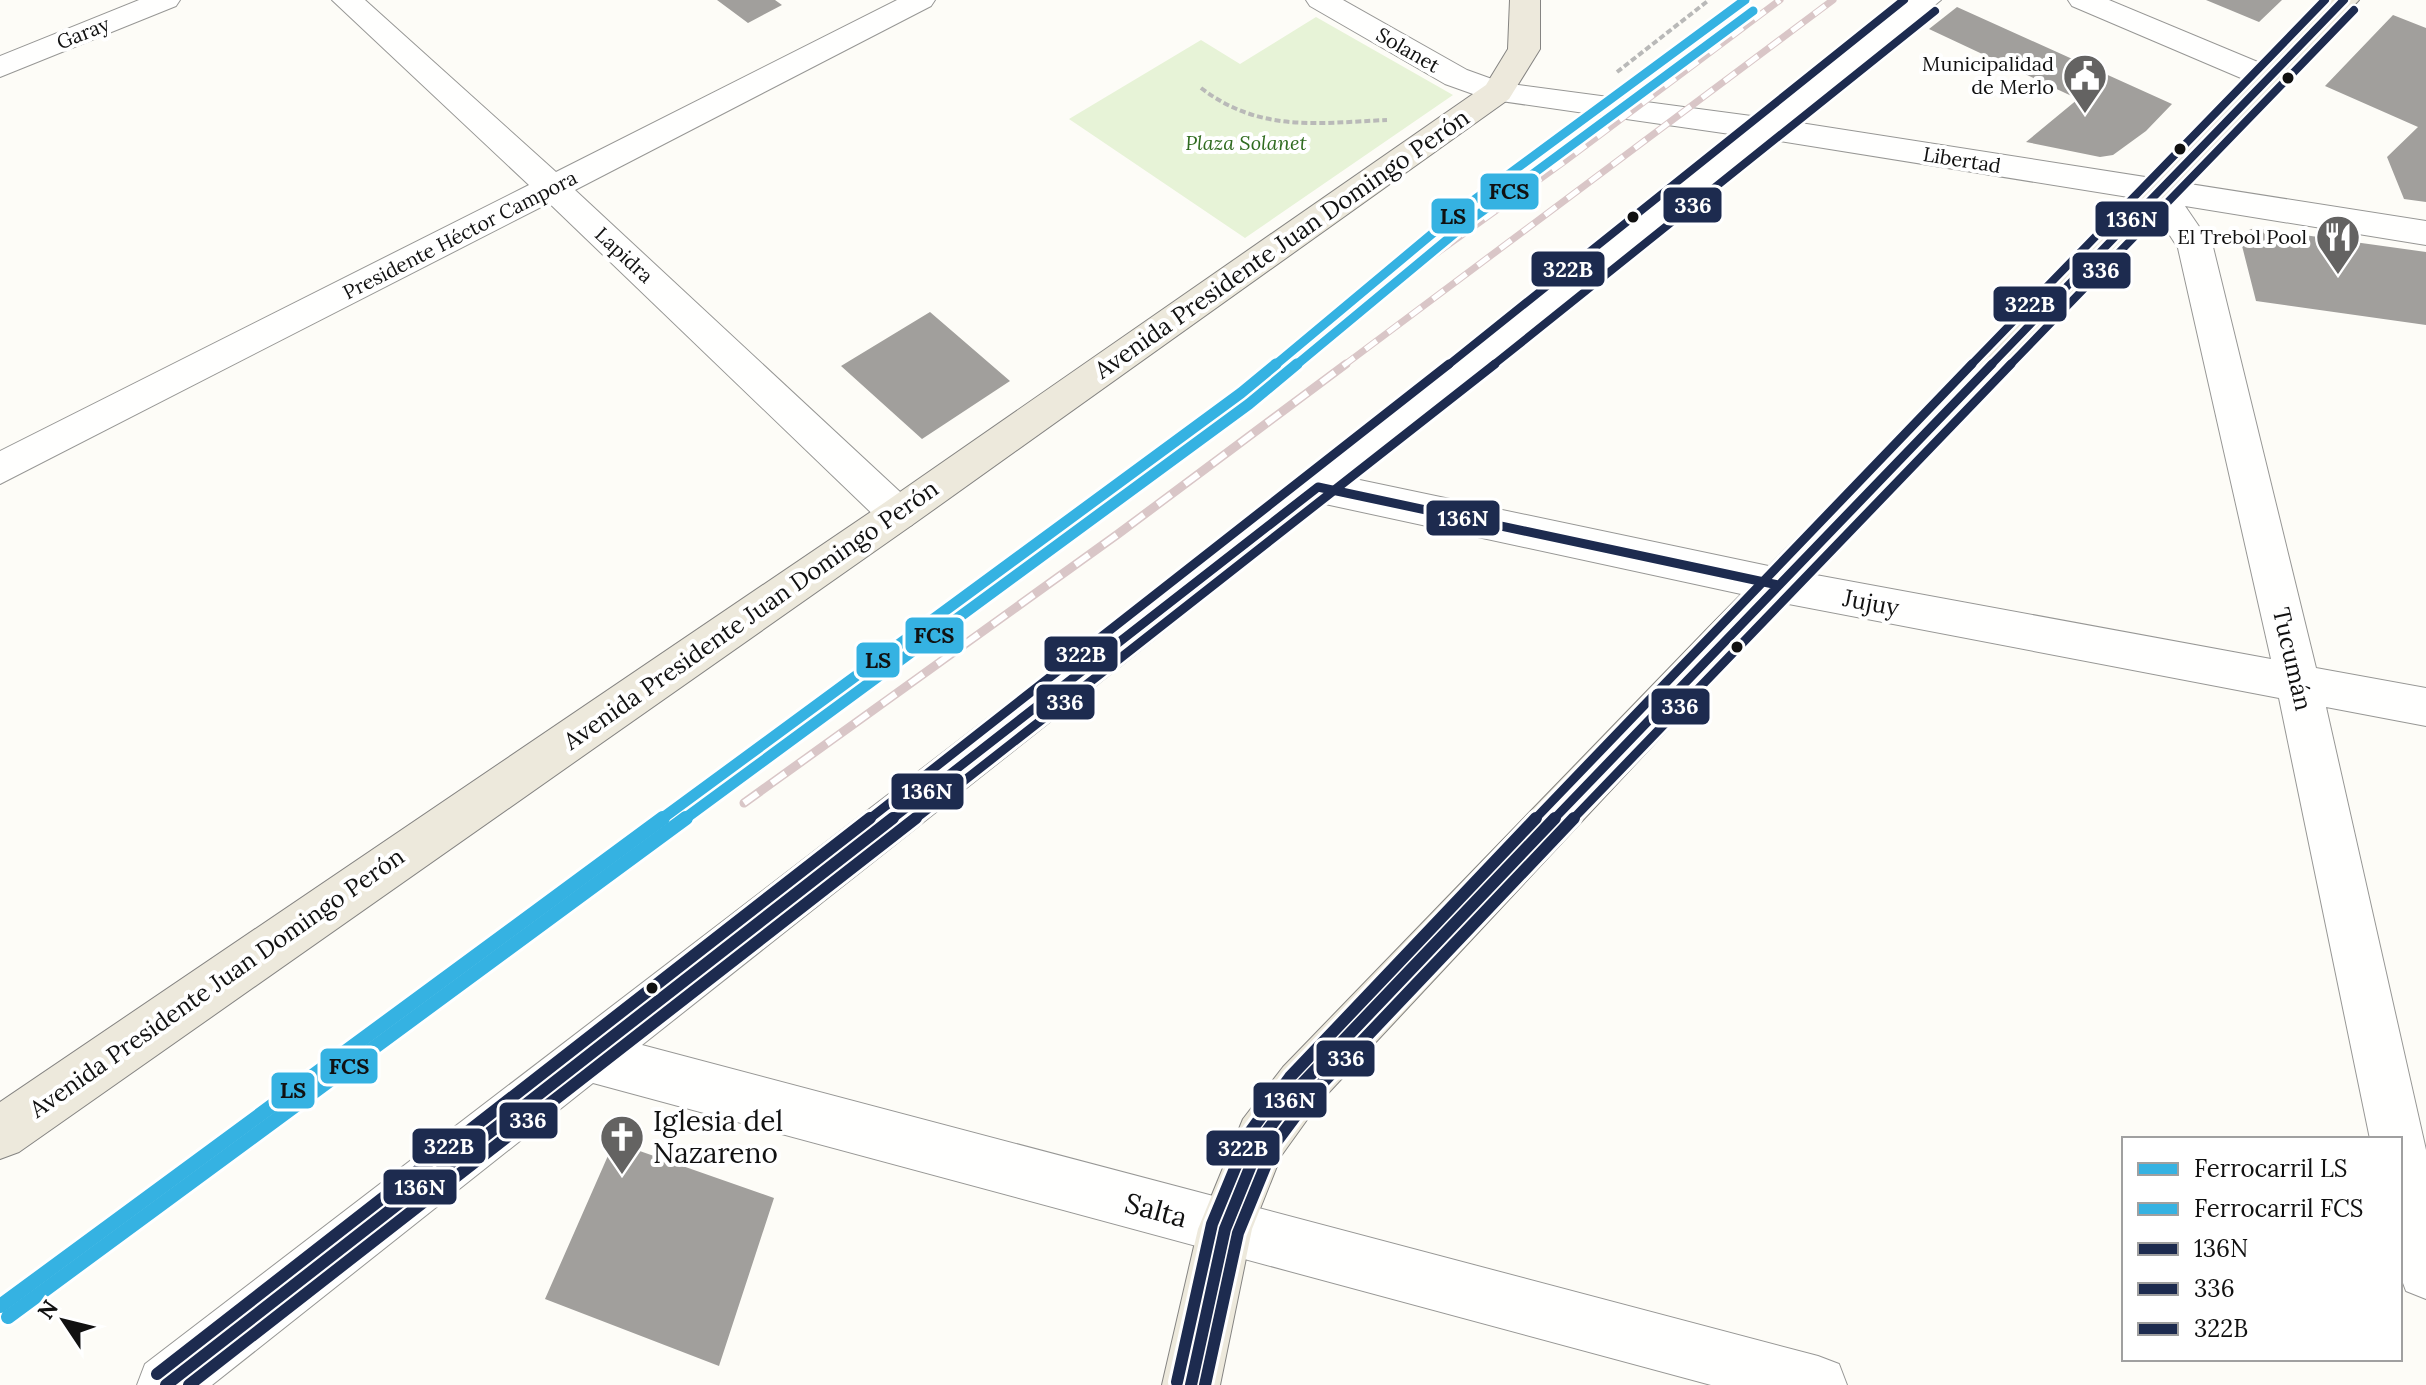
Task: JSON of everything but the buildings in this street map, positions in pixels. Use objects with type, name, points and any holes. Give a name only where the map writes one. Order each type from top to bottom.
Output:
[{"type":"main road","points":[[1498,92],[1524,49],[1525,0]]},
{"type":"main road","points":[[1191,1385],[1225,1229],[1262,1138],[1301,1085],[2266,77],[2344,0]]},
{"type":"main road","name":"Avenida Presidente Juan Domingo Perón","points":[[0,1133],[898,514],[1498,92]]},
{"type":"street","name":"Garay","points":[[0,67],[165,0]]},
{"type":"street","name":"Lapidra","points":[[347,0],[553,188],[898,514]]},
{"type":"street","name":"Presidente Héctor Campora","points":[[0,469],[920,0]]},
{"type":"street","name":"Solanet","points":[[1321,0],[1456,77],[1498,92]]},
{"type":"street","points":[[166,1385],[1318,487],[1926,0]]},
{"type":"street","points":[[2083,0],[2266,77]]},
{"type":"street","name":"Libertad","points":[[1498,92],[1764,128],[2426,233]]},
{"type":"street","name":"Tucumán","points":[[2158,191],[2195,247],[2298,682],[2397,1137]]},
{"type":"street","name":"Jujuy","points":[[1318,487],[1778,585],[2426,707]]},
{"type":"street","name":"Salta","points":[[587,1056],[1225,1229],[1818,1385]]},
{"type":"street","points":[[2402,1161],[2426,1271]]},
{"type":"path","points":[[1578,102],[1709,0]]},
{"type":"path","points":[[1201,88],[1228,110],[1277,124],[1460,118]]},
{"type":"green space","name":"Plaza Solanet","points":[[1316,17],[1453,95],[1245,238],[1069,119],[1201,40],[1240,64]]},
{"type":"railway","points":[[1279,366],[1565,161],[1780,0]]},
{"type":"railway","points":[[1343,366],[1833,0]]},
{"type":"railway","points":[[1241,393],[1282,364]]},
{"type":"railway","points":[[744,803],[1118,534],[1346,364]]},
{"type":"rail line","name":"LS","points":[[0,1306],[1241,393],[1463,208],[1745,0]]},
{"type":"rail line","name":"FCS","points":[[8,1317],[1249,404],[1472,219],[1753,11]]},
{"type":"transit line","name":"322B","points":[[157,1374],[1309,476],[1904,0]]},
{"type":"transit line","name":"322B","points":[[1177,1382],[1212,1224],[1250,1132],[1290,1077],[1713,631],[2325,0]]},
{"type":"transit line","name":"136N","points":[[1191,1385],[1225,1229],[1262,1138],[1301,1085],[1723,641],[2344,0]]},
{"type":"transit line","name":"336","points":[[1205,1385],[1238,1233],[1274,1145],[1312,1094],[1733,651],[2354,10]]},
{"type":"transit line","name":"336","points":[[189,1385],[1327,498],[1935,11]]},
{"type":"transit line","name":"136N","points":[[166,1385],[1318,487],[1778,585]]},
{"type":"place","name":"Municipalidad de Merlo","points":[[2085,115]]},
{"type":"place","name":"El Trebol Pool","points":[[2338,276]]},
{"type":"place","name":"Iglesia del Nazareno","points":[[622,1176]]}]
